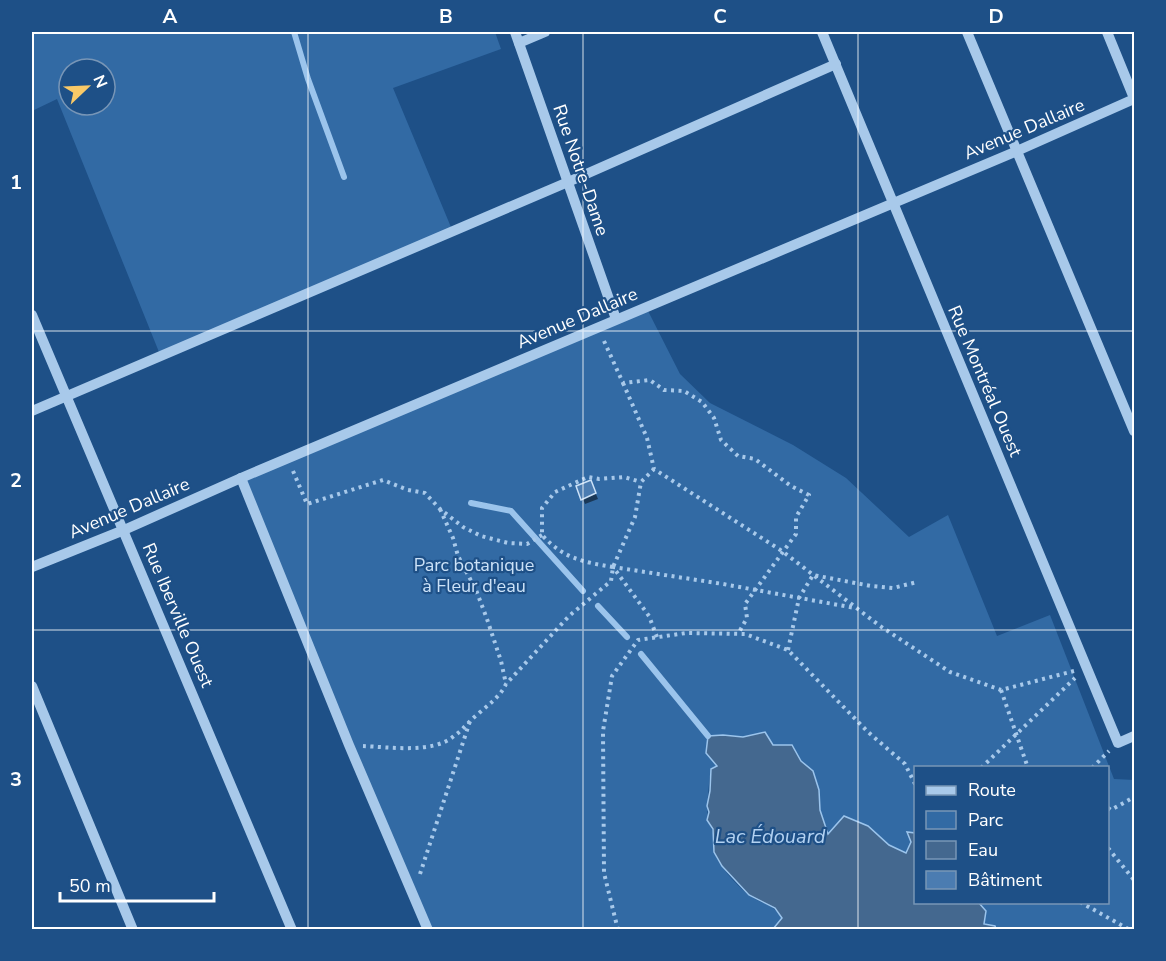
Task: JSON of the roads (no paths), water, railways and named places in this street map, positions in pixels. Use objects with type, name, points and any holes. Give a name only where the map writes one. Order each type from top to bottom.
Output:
[{"type":"street","name":"Rue Notre-Dame","points":[[515,32],[616,319]]},
{"type":"street","points":[[519,43],[545,32]]},
{"type":"street","name":"Rue Montréal Ouest","points":[[822,32],[1118,743],[1134,736]]},
{"type":"street","points":[[967,32],[1134,431]]},
{"type":"street","points":[[1107,32],[1134,99]]},
{"type":"street","points":[[32,411],[568,182],[836,64]]},
{"type":"street","name":"Avenue Dallaire","points":[[32,567],[1017,151],[1134,99]]},
{"type":"street","name":"Rue Iberville Ouest","points":[[32,315],[292,930]]},
{"type":"street","points":[[242,478],[348,745],[428,930]]},
{"type":"street","points":[[32,686],[134,930]]},
{"type":"water","name":"Lac Édouard","points":[[765,732],[773,745],[792,745],[801,761],[813,771],[819,790],[820,810],[828,834],[844,816],[868,826],[889,845],[906,853],[911,842],[907,832],[914,833],[914,904],[980,904],[986,911],[984,924],[995,926],[996,929],[773,929],[782,918],[775,908],[749,895],[722,866],[714,852],[713,829],[707,820],[711,769],[717,766],[706,753],[708,736],[743,737]]},
{"type":"waterway","points":[[294,32],[308,79],[344,177]]},
{"type":"waterway","points":[[471,503],[511,511],[583,591]]},
{"type":"waterway","points":[[598,606],[627,637]]},
{"type":"waterway","points":[[641,654],[708,736]]},
{"type":"park label","name":"Parc botanique à Fleur d'eau","points":[[474,575]]}]
